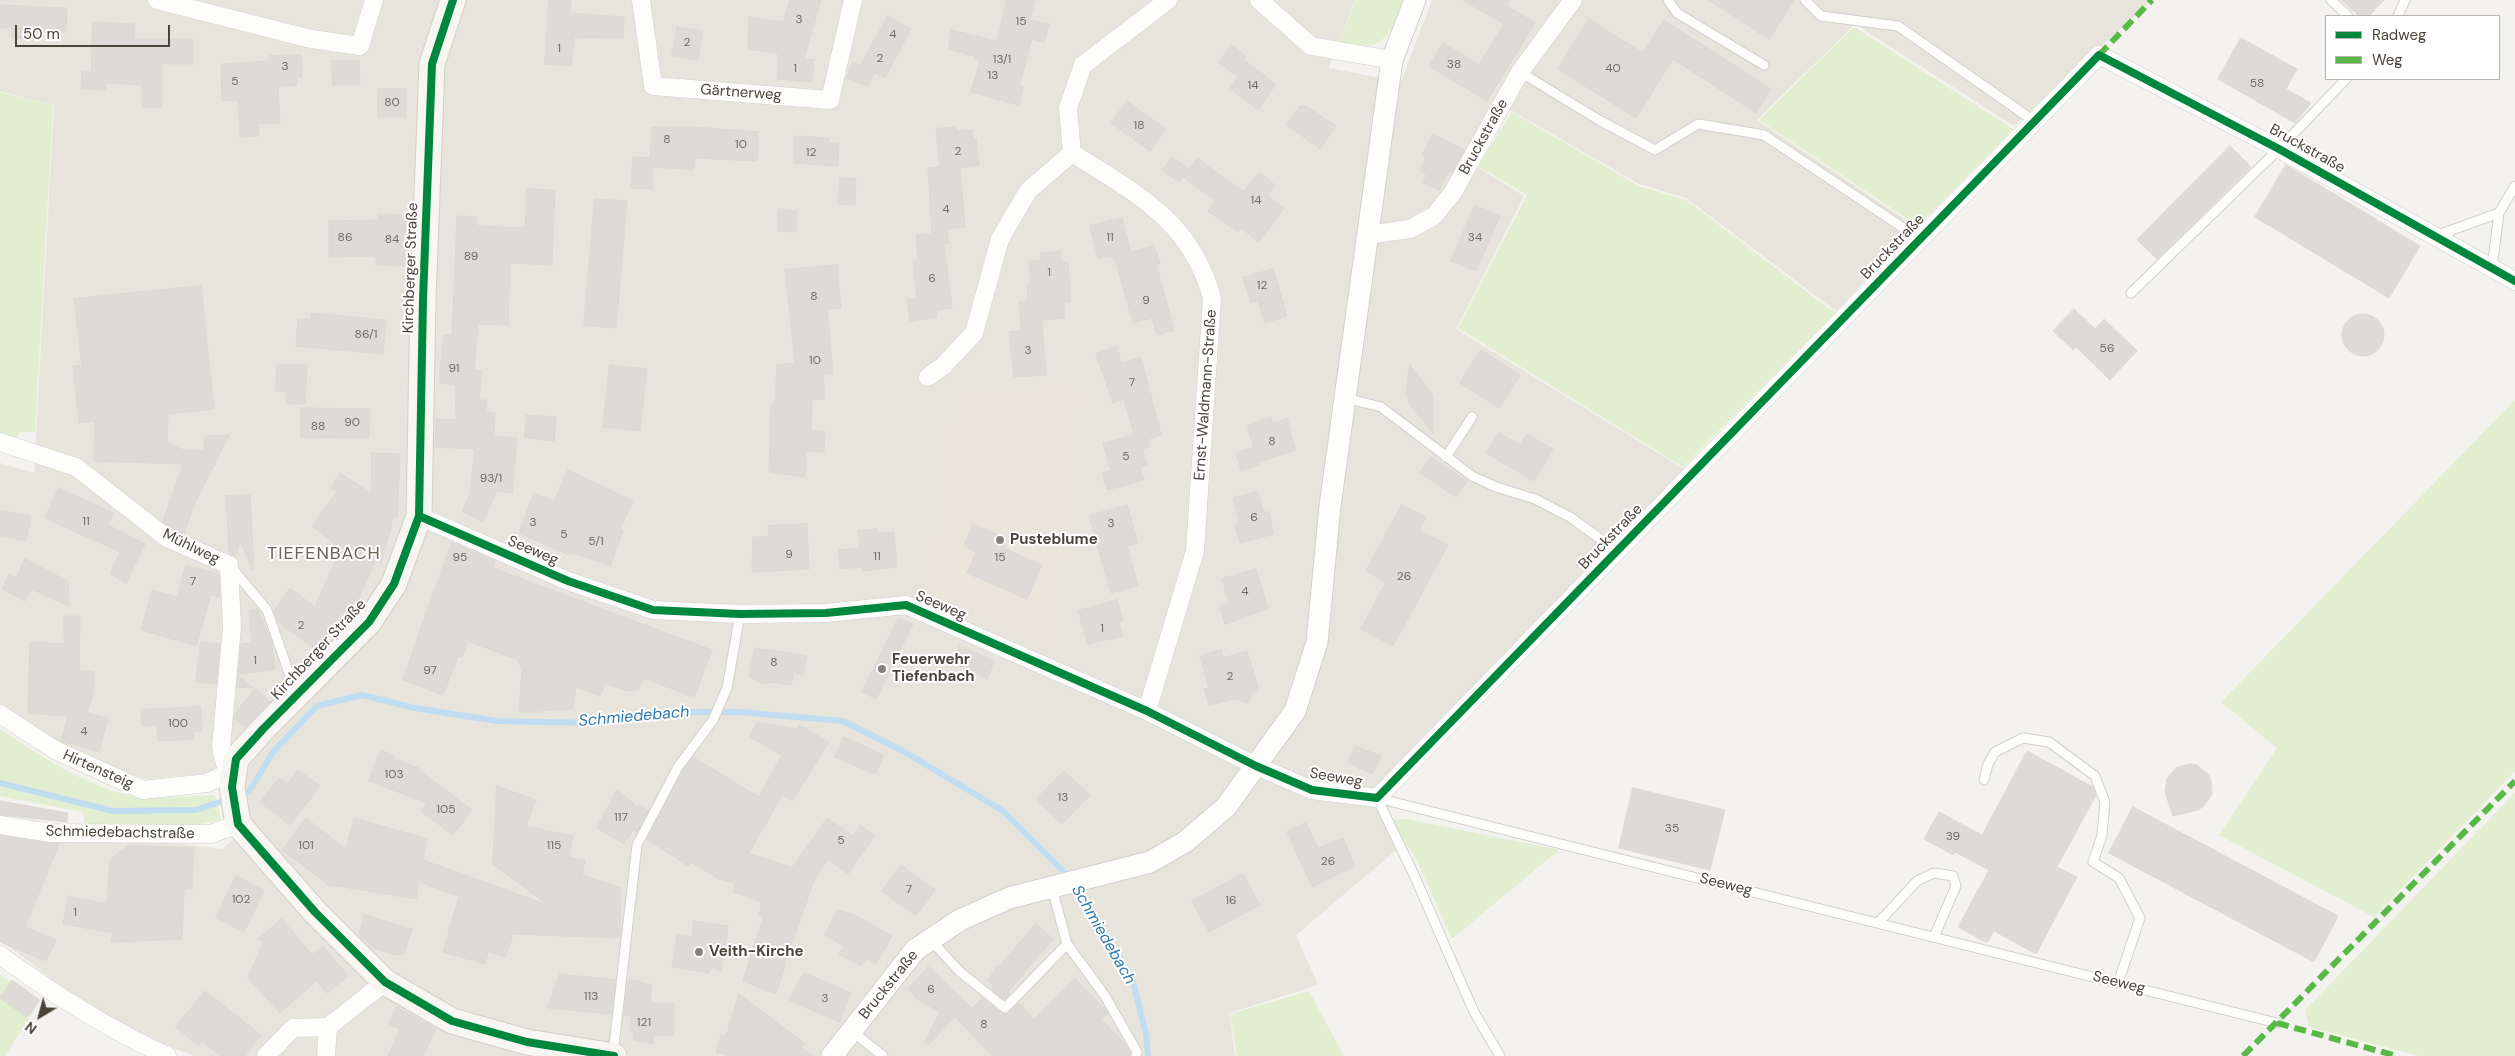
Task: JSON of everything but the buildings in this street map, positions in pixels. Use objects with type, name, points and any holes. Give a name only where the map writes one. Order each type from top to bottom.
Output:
[{"type":"main road","name":"Kirchberger Straße","points":[[232,779],[236,759],[369,622],[394,584],[420,516],[423,299],[432,64],[453,0]]},
{"type":"main road","points":[[232,779],[237,818],[315,912],[385,982],[452,1021],[527,1042],[613,1056]]},
{"type":"street","points":[[157,0],[311,39],[360,46],[374,0]]},
{"type":"street","name":"Gärtnerweg","points":[[641,0],[653,86],[830,100],[853,0]]},
{"type":"street","points":[[928,377],[943,366],[974,333],[1000,239],[1028,191],[1072,153],[1068,108],[1083,65],[1168,0]]},
{"type":"street","points":[[1259,0],[1311,46],[1392,60]]},
{"type":"street","name":"Bruckstraße","points":[[832,1056],[915,950],[960,920],[1009,898],[1150,862],[1185,842],[1226,808],[1295,711],[1317,642],[1330,506],[1392,60],[1415,0]]},
{"type":"street","name":"Bruckstraße","points":[[1367,235],[1410,229],[1434,216],[1453,192],[1520,72],[1573,0]]},
{"type":"street","name":"Bruckstraße","points":[[1376,798],[2099,54],[2279,149],[2515,281]]},
{"type":"street","name":"Ernst-Waldmann-Straße","points":[[1072,153],[1141,196],[1178,229],[1196,255],[1207,280],[1212,298],[1195,551],[1147,711]]},
{"type":"street","name":"Mühlweg","points":[[0,442],[76,467],[167,538],[229,565],[232,627],[221,747],[232,779]]},
{"type":"street","name":"Seeweg","points":[[420,516],[568,581],[652,610],[740,614],[826,614],[906,606],[1147,711],[1256,766],[1312,790],[1376,798]]},
{"type":"street","name":"Hirtensteig","points":[[0,714],[55,750],[143,790],[232,779]]},
{"type":"street","name":"Schmiedebachstraße","points":[[0,825],[50,833],[211,834],[237,818]]},
{"type":"street","points":[[0,955],[60,999],[133,1041],[167,1056]]},
{"type":"street","points":[[266,1056],[293,1028],[328,1027],[385,982]]},
{"type":"street","points":[[326,1056],[328,1027]]},
{"type":"lane","points":[[1668,0],[1677,13],[1764,65]]},
{"type":"lane","points":[[1805,0],[1821,16],[1898,26],[2034,121]]},
{"type":"lane","points":[[2331,0],[2347,15]]},
{"type":"lane","points":[[2398,15],[2405,0]]},
{"type":"lane","points":[[1520,72],[1599,120],[1655,150],[1698,124],[1764,135],[1920,239]]},
{"type":"lane","points":[[2131,293],[2279,149],[2345,80]]},
{"type":"lane","points":[[2492,268],[2499,213],[2515,186]]},
{"type":"lane","points":[[2435,236],[2499,213]]},
{"type":"lane","points":[[1345,398],[1381,406],[1472,476],[1496,487],[1535,499],[1561,513],[1617,551]]},
{"type":"lane","points":[[1446,457],[1472,417]]},
{"type":"lane","points":[[229,565],[267,610],[291,685],[297,695]]},
{"type":"lane","points":[[613,1056],[637,845],[678,767],[713,720],[727,688],[740,614]]},
{"type":"lane","points":[[1984,780],[1988,764],[1995,752],[2023,738],[2050,742],[2095,776],[2105,802],[2102,835],[2093,862],[2119,878],[2140,918],[2118,983]]},
{"type":"lane","points":[[1376,798],[1414,875],[1474,1012],[1500,1056]]},
{"type":"lane","name":"Seeweg","points":[[1376,798],[2277,1022]]},
{"type":"lane","points":[[1878,923],[1916,881],[1934,873],[1953,876],[1956,886],[1934,937]]},
{"type":"lane","points":[[1054,887],[1067,944],[1105,996],[1137,1052],[1136,1056]]},
{"type":"lane","points":[[931,940],[959,971],[1005,1008],[1067,944]]},
{"type":"lane","points":[[852,1030],[883,1056]]},
{"type":"shaded area","points":[[0,0],[1355,0],[1329,68],[1401,82],[1432,0],[2152,0],[2014,126],[1855,24],[1757,120],[1916,227],[1836,311],[1686,198],[1639,184],[1493,100],[1463,158],[1524,196],[1456,329],[1684,469],[1375,793],[1400,847],[1296,935],[1318,985],[1229,1013],[1235,1056],[195,1056],[142,1037],[64,988],[0,940],[0,823],[223,849],[252,821],[244,795],[246,770],[146,779],[107,768],[47,741],[0,705],[0,463],[34,473],[54,106],[0,91]]},
{"type":"shaded area","name":"Pusteblume","points":[[1083,386],[1055,655],[925,592],[955,396],[975,389]]},
{"type":"green space","points":[[1356,0],[1404,0],[1393,25],[1382,40],[1366,46],[1338,45]]},
{"type":"green space","points":[[1854,27],[2013,129],[1918,226],[1759,120]]},
{"type":"green space","points":[[0,92],[53,106],[35,432],[20,432],[12,442],[0,437]]},
{"type":"green space","points":[[1512,112],[1639,186],[1686,200],[1835,313],[1683,467],[1458,328],[1527,195],[1478,166]]},
{"type":"green space","points":[[2515,400],[2515,771],[2374,917],[2219,835],[2277,748],[2221,702]]},
{"type":"green space","points":[[0,729],[51,762],[107,789],[154,798],[215,795],[221,820],[157,832],[85,825],[83,812],[0,796]]},
{"type":"green space","points":[[2515,793],[2515,1056],[2420,1056],[2309,1027],[2305,1010]]},
{"type":"green space","points":[[1407,819],[1559,850],[1452,939],[1417,861],[1391,820]]},
{"type":"green space","points":[[0,974],[38,1004],[5,1056],[0,1056]]},
{"type":"green space","points":[[1309,991],[1344,1056],[1237,1056],[1230,1014]]},
{"type":"waterway","name":"Schmiedebach","points":[[238,796],[249,792],[273,752],[317,706],[362,695],[415,708],[497,721],[596,723],[686,712],[740,712],[843,721],[903,751],[1003,811],[1069,877]]},
{"type":"waterway","name":"Schmiedebach","points":[[0,783],[113,811],[196,810],[229,799]]},
{"type":"waterway","name":"Schmiedebach","points":[[1076,884],[1133,981],[1146,1034],[1148,1056]]},
{"type":"marked path","points":[[2099,55],[2152,0]]},
{"type":"marked path","points":[[2243,1056],[2515,781]]},
{"type":"marked path","points":[[2277,1023],[2397,1056]]},
{"type":"cycle path","points":[[453,0],[432,64],[423,299],[419,516],[394,584],[369,622],[264,728],[236,759],[232,787],[238,824],[315,912],[385,982],[452,1021],[527,1042],[614,1056]]},
{"type":"cycle path","points":[[419,516],[568,581],[653,610],[740,614],[826,613],[906,605],[1147,711],[1256,766],[1312,790],[1377,798],[2099,55],[2279,149],[2515,281]]},
{"type":"place","name":"Pusteblume","points":[[1000,540]]},
{"type":"place","name":"Feuerwehr Tiefenbach","points":[[882,669]]},
{"type":"place","name":"Veith-Kirche","points":[[699,952]]},
{"type":"district","name":"TIEFENBACH","points":[[324,554]]}]
